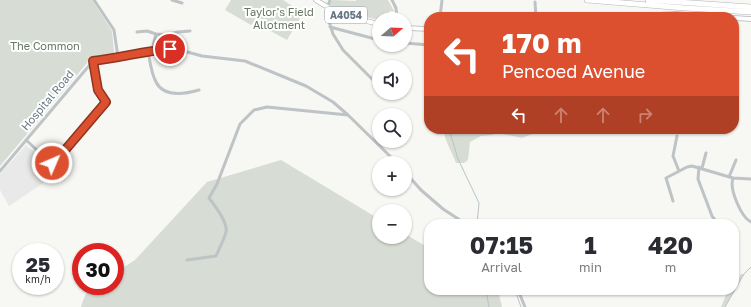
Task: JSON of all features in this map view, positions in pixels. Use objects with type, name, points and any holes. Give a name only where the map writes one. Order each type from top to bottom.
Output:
[{"type":"highway","points":[[587,0],[751,12]]},
{"type":"highway","points":[[648,0],[751,7]]},
{"type":"main road","name":"A4054","points":[[316,0],[326,7],[344,15],[372,22]]},
{"type":"main road","points":[[739,18],[751,19]]},
{"type":"main road","points":[[412,28],[424,29]]},
{"type":"street","points":[[94,0],[114,30],[118,57]]},
{"type":"street","points":[[172,0],[182,3]]},
{"type":"street","points":[[330,0],[326,7],[330,27],[343,50],[372,78]]},
{"type":"street","points":[[392,0],[396,12]]},
{"type":"street","points":[[441,12],[442,0]]},
{"type":"street","points":[[535,2],[536,12]]},
{"type":"street","points":[[330,27],[372,38]]},
{"type":"street","points":[[137,32],[147,31],[166,35],[190,31]]},
{"type":"street","points":[[152,50],[156,34]]},
{"type":"street","points":[[412,44],[424,45]]},
{"type":"street","points":[[26,140],[50,162],[54,163],[106,102],[98,90],[93,61],[152,50],[170,49],[202,56],[244,61],[306,86],[333,102],[390,156]]},
{"type":"street","points":[[148,51],[156,82],[160,88],[177,94],[198,90]]},
{"type":"street","name":"Hospital Road","points":[[0,171],[93,61]]},
{"type":"street","points":[[187,260],[216,256],[226,232],[226,227],[219,211],[209,198],[217,184],[240,124],[254,110],[267,107],[348,115]]},
{"type":"street","points":[[671,139],[676,138],[673,156],[679,171]]},
{"type":"street","points":[[706,153],[698,178],[714,219]]},
{"type":"street","points":[[736,160],[731,177],[731,186],[741,212],[745,218],[751,222]]},
{"type":"street","points":[[673,201],[666,178],[689,166],[701,167],[731,177],[751,179]]},
{"type":"street","points":[[412,180],[421,190],[443,209],[458,219]]},
{"type":"street","points":[[520,295],[525,307]]},
{"type":"shaded area","points":[[26,145],[58,173],[9,206],[0,190],[0,174]]},
{"type":"green space","name":"The Common","points":[[0,0],[92,0],[112,31],[114,52],[112,56],[88,60],[0,166]]},
{"type":"green space","name":"Taylor's Field Allotment","points":[[231,0],[283,0],[303,13],[287,40],[254,22],[251,25],[225,10]]},
{"type":"green space","points":[[332,0],[388,0],[394,11],[372,12],[372,18],[346,12],[329,4]]},
{"type":"green space","points":[[444,134],[495,134],[481,136],[470,142],[468,160],[464,163],[456,163]]},
{"type":"green space","points":[[503,134],[532,134],[522,138]]},
{"type":"green space","points":[[281,160],[372,215],[372,244],[412,244],[412,238],[424,245],[424,295],[499,295],[502,307],[81,307],[86,295],[124,295],[124,267],[135,260],[207,182]]},
{"type":"green space","points":[[741,274],[744,274],[739,283]]},
{"type":"green space","points":[[726,295],[732,295],[725,307],[721,307]]},
{"type":"waterway","points":[[450,134],[458,159],[479,203],[477,219]]},
{"type":"waterway","points":[[739,283],[744,274],[751,267]]},
{"type":"waterway","points":[[487,295],[489,307]]},
{"type":"waterway","points":[[517,295],[521,307]]},
{"type":"waterway","points":[[725,307],[732,295]]},
{"type":"route","points":[[52,163],[54,163],[106,102],[98,90],[93,61],[152,50],[170,49]]}]
